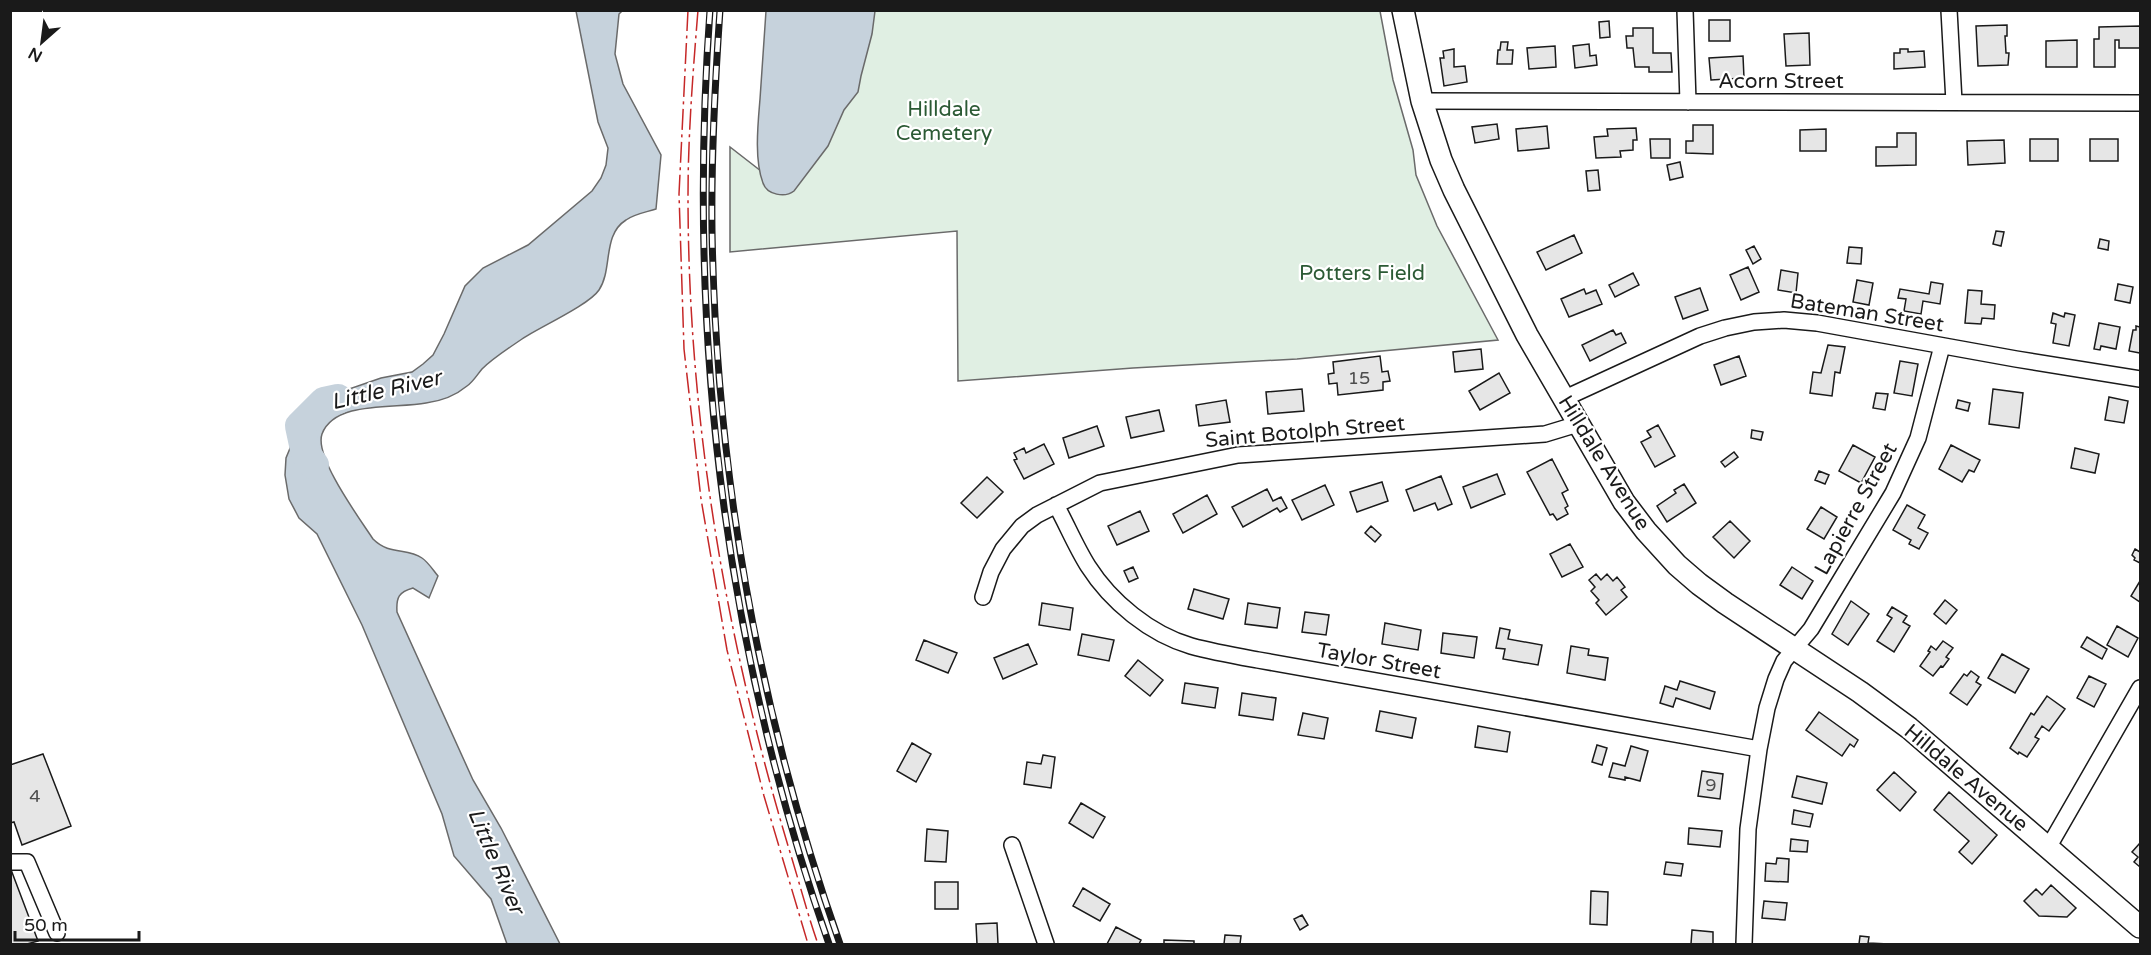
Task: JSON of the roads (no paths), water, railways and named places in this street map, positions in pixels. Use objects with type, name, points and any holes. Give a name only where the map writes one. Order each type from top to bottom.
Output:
[{"type":"main road","name":"Hilldale Avenue","points":[[1402,10],[1422,101],[1441,160],[1454,190],[1527,335],[1563,399],[1624,502],[1646,531],[1677,565],[1725,603],[1795,648],[1909,728],[2140,927]]},
{"type":"street","points":[[1685,10],[1688,102]]},
{"type":"street","points":[[1949,10],[1954,102]]},
{"type":"street","name":"Acorn Street","points":[[1422,101],[2140,103]]},
{"type":"street","name":"Bateman Street","points":[[1563,399],[1700,336],[1754,322],[1784,320],[1817,323],[2140,379]]},
{"type":"street","name":"Lapierre Street","points":[[1744,945],[1748,829],[1759,750],[1776,679],[1784,661],[1817,619],[1893,493],[1918,438],[1942,346]]},
{"type":"street","name":"Saint Botolph Street","points":[[983,597],[1003,549],[1022,526],[1037,515],[1100,483],[1238,455],[1545,434],[1578,424]]},
{"type":"street","name":"Taylor Street","points":[[1056,505],[1088,566],[1127,611],[1170,638],[1189,645],[1258,660],[1759,750]]},
{"type":"street","points":[[2048,848],[2140,688]]},
{"type":"street","points":[[1012,845],[1046,945]]},
{"type":"street","points":[[10,862],[27,862],[57,933]]},
{"type":"water","points":[[576,11],[622,11],[619,14],[615,54],[623,84],[661,155],[656,209],[633,216],[619,226],[611,243],[603,282],[594,296],[501,353],[462,390],[448,398],[432,402],[353,411],[329,423],[322,434],[321,444],[331,472],[373,539],[386,548],[422,558],[438,576],[429,598],[413,588],[404,591],[397,602],[397,612],[473,780],[501,828],[560,944],[507,944],[491,899],[454,856],[442,814],[362,625],[317,534],[299,518],[289,499],[285,475],[286,458],[293,441],[320,399],[381,378],[412,372],[423,364],[433,355],[465,286],[483,268],[528,245],[592,191],[601,178],[606,165],[608,148],[598,122]]},
{"type":"water","points":[[766,11],[875,11],[858,92],[844,110],[828,146],[794,191],[781,195],[772,193],[765,187],[758,164]]},
{"type":"waterway","name":"Little River","points":[[314,465],[306,454],[300,426],[324,402],[338,399]]},
{"type":"railway","points":[[710,10],[704,129],[704,248],[710,366],[721,483],[739,600],[762,716],[793,830],[829,944]]},
{"type":"railway","points":[[720,10],[714,120],[712,230],[715,321],[722,412],[733,502],[747,592],[786,770],[811,857],[840,944]]},
{"type":"park label","name":"Hilldale Cemetery","points":[[944,121]]},
{"type":"park label","name":"Potters Field","points":[[1362,273]]}]
